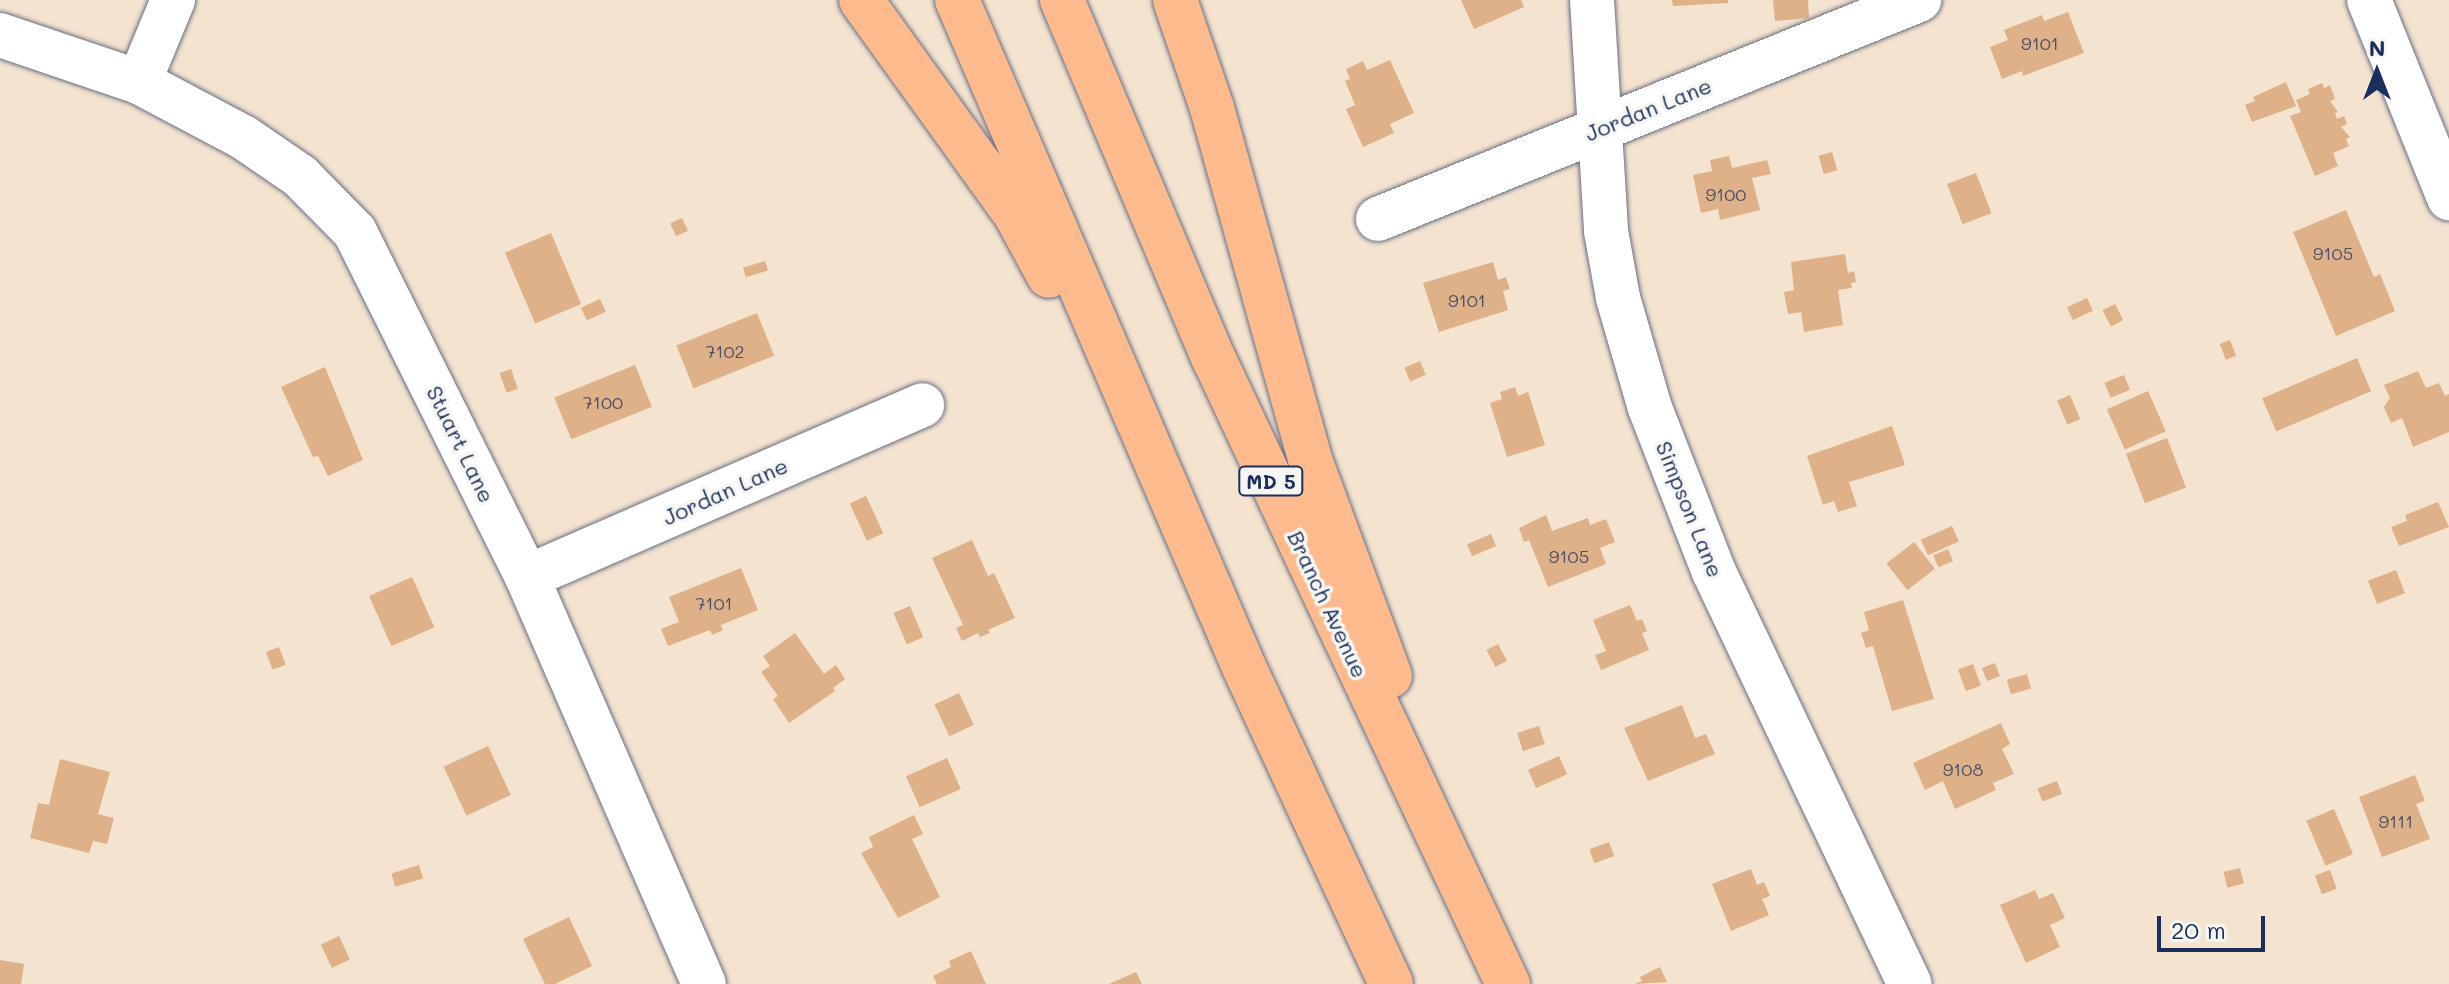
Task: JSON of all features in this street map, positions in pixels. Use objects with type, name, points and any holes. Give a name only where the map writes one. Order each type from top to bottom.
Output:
[{"type":"highway","points":[[861,0],[1016,215],[1184,527]]},
{"type":"highway","points":[[957,0],[1244,667],[1391,984]]},
{"type":"highway","name":"Branch Avenue","points":[[1062,0],[1214,359],[1501,970]]},
{"type":"highway","points":[[1175,0],[1216,123],[1312,465],[1501,970]]},
{"type":"street","points":[[139,82],[173,0]]},
{"type":"street","name":"Simpson Lane","points":[[1592,0],[1606,231],[1618,298],[1650,408],[1714,572],[1910,984]]},
{"type":"street","name":"Jordan Lane","points":[[1378,219],[1919,0]]},
{"type":"street","points":[[2369,0],[2449,198]]},
{"type":"street","name":"Stuart Lane","points":[[0,35],[139,82],[279,160],[326,199],[355,232],[527,577],[704,984]]},
{"type":"street","name":"Jordan Lane","points":[[527,577],[922,405]]},
{"type":"building","points":[[1461,0],[1521,0],[1524,7],[1474,29]]},
{"type":"building","points":[[1672,0],[1728,0],[1728,3],[1673,6]]},
{"type":"building","points":[[1773,0],[1808,0],[1809,18],[1775,21]]},
{"type":"building","points":[[2068,12],[2084,53],[2023,76],[2022,71],[2002,79],[1990,47],[2008,40],[2004,30],[2042,15],[2044,21]]},
{"type":"building","points":[[1390,60],[1414,113],[1390,124],[1394,133],[1363,147],[1346,109],[1355,105],[1345,81],[1350,79],[1346,69],[1363,61],[1367,70]]},
{"type":"building","points":[[2286,82],[2296,106],[2252,122],[2245,105],[2255,101],[2253,97]]},
{"type":"building","points":[[2322,83],[2324,88],[2330,85],[2335,99],[2330,101],[2338,112],[2335,113],[2337,119],[2344,116],[2347,124],[2341,127],[2350,137],[2346,139],[2349,146],[2333,153],[2338,166],[2315,176],[2290,116],[2301,112],[2296,100],[2310,94],[2308,89]]},
{"type":"building","points":[[1832,152],[1837,170],[1824,174],[1819,156]]},
{"type":"building","points":[[1729,156],[1732,168],[1767,160],[1771,174],[1752,178],[1760,210],[1720,220],[1718,209],[1701,213],[1693,175],[1712,171],[1710,160]]},
{"type":"building","points":[[1976,173],[1991,213],[1962,224],[1947,184]]},
{"type":"building","points":[[2346,210],[2374,277],[2380,274],[2395,311],[2336,336],[2293,232]]},
{"type":"building","points":[[682,218],[688,231],[676,236],[670,223]]},
{"type":"building","points":[[551,233],[581,304],[535,323],[505,253]]},
{"type":"building","points":[[1845,254],[1848,273],[1854,271],[1856,282],[1851,283],[1852,288],[1838,290],[1843,325],[1804,332],[1801,312],[1788,314],[1784,292],[1794,290],[1791,262]]},
{"type":"building","points":[[765,261],[768,271],[746,277],[743,268]]},
{"type":"building","points":[[1493,262],[1498,280],[1506,277],[1510,289],[1503,291],[1508,310],[1439,332],[1423,283]]},
{"type":"building","points":[[2087,298],[2093,311],[2073,320],[2067,307]]},
{"type":"building","points":[[600,299],[606,312],[587,321],[581,308]]},
{"type":"building","points":[[2115,304],[2123,320],[2111,326],[2103,310]]},
{"type":"building","points":[[757,313],[774,356],[694,388],[676,346]]},
{"type":"building","points":[[2230,340],[2236,356],[2226,360],[2220,344]]},
{"type":"building","points":[[2357,358],[2371,391],[2276,431],[2262,398]]},
{"type":"building","points":[[1420,361],[1426,375],[1410,381],[1404,368]]},
{"type":"building","points":[[635,365],[652,407],[571,439],[554,398]]},
{"type":"building","points":[[325,367],[363,460],[328,476],[318,456],[313,457],[281,387]]},
{"type":"building","points":[[511,369],[518,389],[506,393],[500,373]]},
{"type":"building","points":[[2418,371],[2426,388],[2439,383],[2445,396],[2449,394],[2449,432],[2413,447],[2402,418],[2391,423],[2384,407],[2390,398],[2384,385]]},
{"type":"building","points":[[2124,375],[2130,390],[2111,398],[2105,383]]},
{"type":"building","points":[[1515,387],[1518,396],[1528,392],[1545,445],[1507,457],[1490,403],[1502,399],[1500,392]]},
{"type":"building","points":[[2148,391],[2166,431],[2125,449],[2107,409]]},
{"type":"building","points":[[2070,395],[2080,419],[2067,424],[2057,400]]},
{"type":"building","points":[[1892,426],[1905,465],[1849,482],[1857,506],[1838,512],[1834,501],[1823,505],[1807,456]]},
{"type":"building","points":[[2167,438],[2186,487],[2145,503],[2126,454]]},
{"type":"building","points":[[866,496],[883,533],[867,541],[850,504]]},
{"type":"building","points":[[2438,502],[2449,527],[2399,546],[2391,527],[2407,521],[2405,515]]},
{"type":"building","points":[[1546,515],[1552,531],[1588,518],[1590,525],[1606,519],[1615,542],[1600,548],[1606,564],[1548,587],[1529,540],[1524,542],[1519,528]]},
{"type":"building","points":[[1952,526],[1959,542],[1928,555],[1921,540]]},
{"type":"building","points":[[1491,534],[1496,546],[1472,556],[1467,544]]},
{"type":"building","points":[[972,540],[988,576],[994,573],[1015,618],[988,630],[990,633],[980,637],[978,633],[962,641],[956,628],[963,625],[932,558]]},
{"type":"building","points":[[1914,542],[1935,569],[1907,590],[1886,564]]},
{"type":"building","points":[[1948,549],[1953,561],[1938,567],[1933,555]]},
{"type":"building","points":[[741,568],[758,610],[721,625],[723,630],[712,635],[710,630],[668,646],[661,629],[679,622],[669,597]]},
{"type":"building","points":[[2396,570],[2405,593],[2377,604],[2368,581]]},
{"type":"building","points":[[412,577],[434,627],[391,646],[369,596]]},
{"type":"building","points":[[1903,600],[1934,699],[1892,711],[1873,646],[1866,648],[1861,633],[1869,630],[1864,612]]},
{"type":"building","points":[[1630,605],[1637,621],[1642,619],[1647,631],[1642,633],[1649,650],[1601,670],[1595,655],[1606,651],[1593,620]]},
{"type":"building","points":[[910,606],[923,637],[907,644],[893,613]]},
{"type":"building","points":[[795,633],[824,674],[836,665],[845,679],[833,688],[835,691],[789,723],[773,699],[778,696],[761,672],[770,666],[763,656]]},
{"type":"building","points":[[1498,644],[1507,661],[1495,667],[1487,650]]},
{"type":"building","points":[[279,647],[286,665],[273,670],[266,652]]},
{"type":"building","points":[[1995,663],[2000,676],[1987,681],[1982,668]]},
{"type":"building","points":[[1973,664],[1981,686],[1966,691],[1958,669]]},
{"type":"building","points":[[2027,674],[2031,688],[2011,694],[2007,680]]},
{"type":"building","points":[[959,693],[974,725],[949,736],[935,704]]},
{"type":"building","points":[[1682,705],[1695,738],[1706,734],[1715,754],[1648,781],[1624,728]]},
{"type":"building","points":[[2001,723],[2010,744],[2002,749],[2014,774],[1993,783],[1996,790],[1955,809],[1943,781],[1925,790],[1913,763]]},
{"type":"building","points":[[1539,726],[1545,744],[1523,751],[1517,733]]},
{"type":"building","points":[[488,746],[511,795],[466,816],[444,767]]},
{"type":"building","points":[[1559,756],[1567,774],[1536,788],[1528,770]]},
{"type":"building","points":[[947,758],[961,789],[920,807],[906,776]]},
{"type":"building","points":[[60,759],[110,772],[98,814],[114,818],[107,844],[93,841],[89,853],[30,838],[38,803],[49,805]]},
{"type":"building","points":[[2415,775],[2425,801],[2416,804],[2430,839],[2382,857],[2359,797]]},
{"type":"building","points":[[2057,781],[2062,794],[2042,802],[2037,789]]},
{"type":"building","points":[[2334,809],[2353,854],[2326,866],[2306,821]]},
{"type":"building","points":[[914,815],[923,834],[912,839],[940,897],[898,918],[861,853],[873,847],[869,837]]},
{"type":"building","points":[[1609,842],[1614,856],[1594,863],[1589,849]]},
{"type":"building","points":[[419,865],[423,878],[395,887],[391,873]]},
{"type":"building","points":[[2240,868],[2244,884],[2227,888],[2224,872]]},
{"type":"building","points":[[1751,869],[1757,885],[1764,882],[1770,896],[1762,899],[1769,915],[1731,931],[1712,884]]},
{"type":"building","points":[[2330,870],[2337,889],[2322,894],[2315,875]]},
{"type":"building","points":[[2035,890],[2039,899],[2053,893],[2065,918],[2050,925],[2060,947],[2026,963],[2000,905]]},
{"type":"building","points":[[569,917],[592,966],[555,984],[545,984],[523,939]]},
{"type":"building","points":[[339,936],[350,960],[332,968],[321,944]]},
{"type":"building","points":[[971,951],[986,984],[937,984],[933,976],[951,967],[949,961]]},
{"type":"building","points":[[0,960],[24,964],[21,984],[0,984]]},
{"type":"building","points":[[1660,967],[1667,982],[1635,984],[1642,981],[1640,977]]},
{"type":"building","points":[[1136,972],[1142,984],[1109,984]]}]
